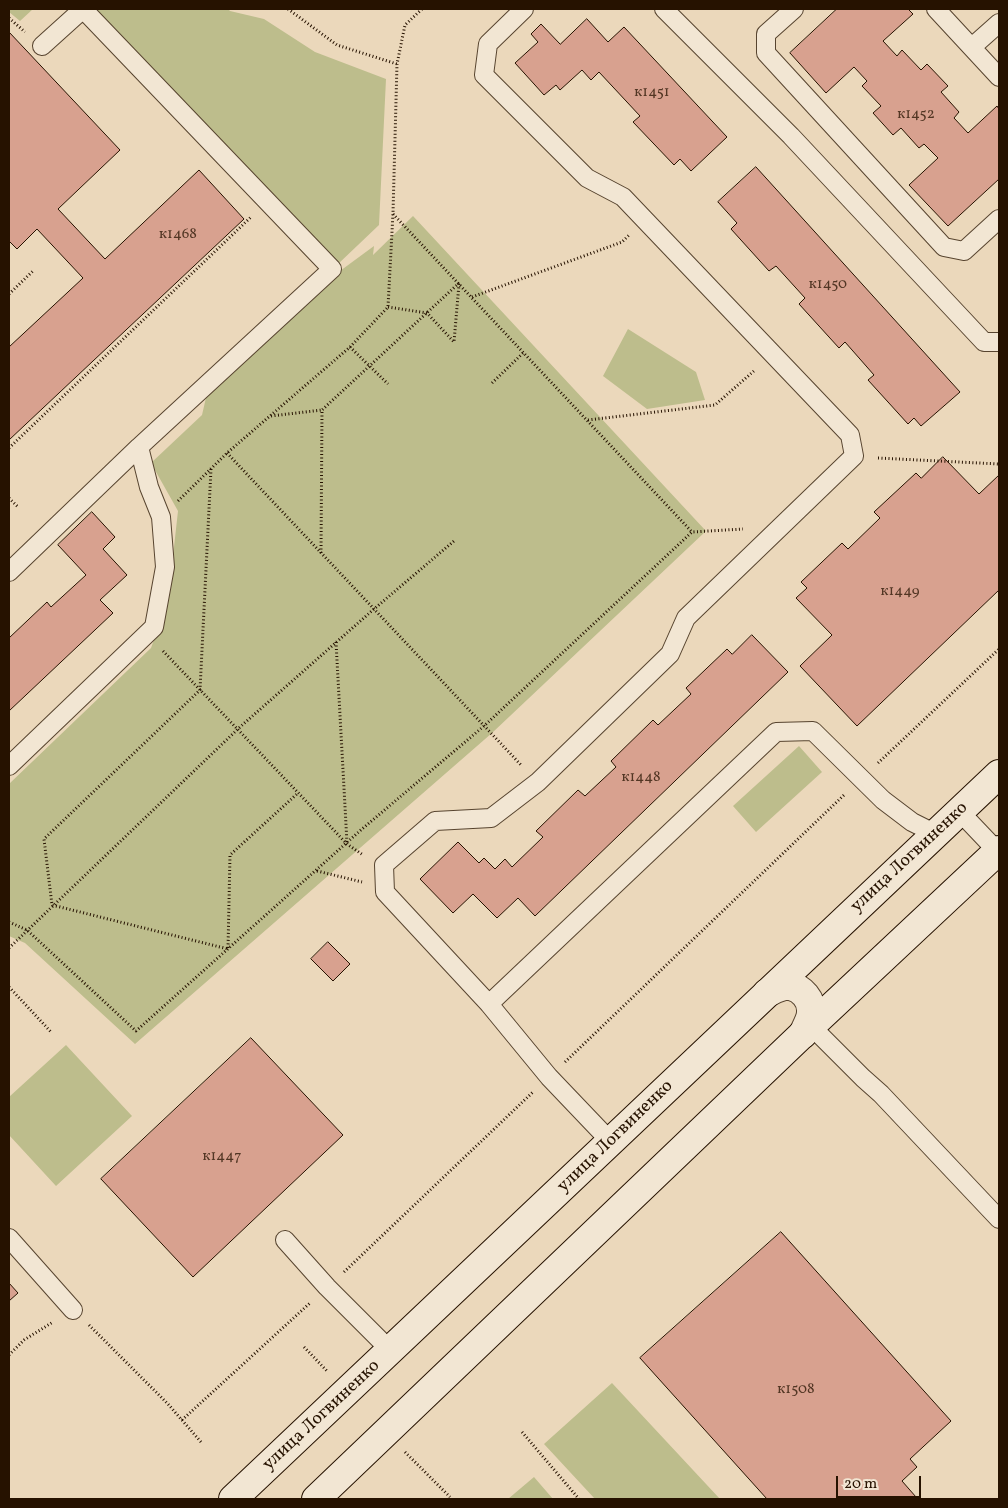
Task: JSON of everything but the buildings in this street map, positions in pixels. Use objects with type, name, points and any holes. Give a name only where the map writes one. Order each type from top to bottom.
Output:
[{"type":"main road","name":"улица Логвиненко","points":[[233,1499],[999,774]]},
{"type":"main road","points":[[316,1499],[807,1030],[999,851]]},
{"type":"main road","points":[[767,994],[780,987],[791,986],[802,991],[811,1003],[812,1013],[807,1030]]},
{"type":"lane","points":[[9,572],[140,447],[332,269],[83,9],[42,46]]},
{"type":"lane","points":[[524,9],[488,44],[484,75],[587,178],[623,197],[645,219],[850,435],[854,456],[686,618],[670,654],[538,782],[491,818],[435,821],[384,865],[385,892],[489,1004],[549,1077],[610,1142]]},
{"type":"lane","points":[[664,9],[791,136],[984,342],[999,342]]},
{"type":"lane","points":[[794,9],[766,34],[766,53],[944,246],[964,251],[999,219]]},
{"type":"lane","points":[[936,9],[999,77]]},
{"type":"lane","points":[[972,47],[999,23]]},
{"type":"lane","points":[[9,766],[154,627],[165,567],[161,517],[149,487],[140,447]]},
{"type":"lane","points":[[489,1004],[776,732],[813,731],[883,800],[912,822],[936,834]]},
{"type":"lane","points":[[960,812],[999,851]]},
{"type":"lane","points":[[807,1030],[881,1094],[999,1219]]},
{"type":"lane","points":[[9,1238],[73,1310]]},
{"type":"lane","points":[[285,1240],[327,1287],[391,1351]]},
{"type":"path","points":[[288,9],[337,45],[397,64]]},
{"type":"path","points":[[9,448],[268,201]]},
{"type":"path","points":[[393,214],[692,532]]},
{"type":"path","points":[[472,297],[622,242],[645,219]]},
{"type":"path","points":[[9,294],[34,270]]},
{"type":"path","points":[[270,416],[322,410],[459,283]]},
{"type":"path","points":[[388,307],[428,313],[454,342],[459,283]]},
{"type":"path","points":[[350,347],[388,384]]},
{"type":"path","points":[[492,383],[523,354]]},
{"type":"path","points":[[587,420],[715,405],[773,354]]},
{"type":"path","points":[[321,554],[322,410]]},
{"type":"path","points":[[227,453],[538,782]]},
{"type":"path","points":[[854,456],[999,464]]},
{"type":"path","points":[[52,905],[44,839],[200,690],[211,469]]},
{"type":"path","points":[[9,498],[18,507]]},
{"type":"path","points":[[9,922],[27,930],[136,1031],[362,829],[484,726],[692,532],[780,527]]},
{"type":"path","points":[[9,948],[237,730],[374,608],[454,541]]},
{"type":"path","points":[[146,634],[347,844],[384,870]]},
{"type":"path","points":[[336,642],[347,844]]},
{"type":"path","points":[[182,1420],[327,1287],[999,649]]},
{"type":"path","points":[[228,949],[230,855],[298,793]]},
{"type":"path","points":[[316,871],[385,888]]},
{"type":"path","points":[[52,905],[228,949]]},
{"type":"path","points":[[9,987],[52,1033]]},
{"type":"path","points":[[9,1355],[24,1340],[73,1310],[168,1404],[201,1442]]},
{"type":"path","points":[[522,1432],[579,1499]]},
{"type":"green space","points":[[9,9],[33,9],[20,21],[9,12]]},
{"type":"green space","points":[[93,9],[228,9],[264,19],[315,52],[386,79],[379,225],[337,265]]},
{"type":"green space","points":[[413,216],[706,531],[492,733],[135,1044],[25,943],[9,936],[9,784],[151,648],[168,601],[178,511],[151,463],[202,415],[208,389],[245,354],[340,271],[374,246],[373,255]]},
{"type":"green space","points":[[628,329],[696,372],[705,400],[647,409],[603,376]]},
{"type":"green space","points":[[799,746],[822,772],[756,832],[733,806]]},
{"type":"green space","points":[[66,1045],[132,1116],[56,1186],[9,1135],[9,1097]]},
{"type":"green space","points":[[612,1383],[720,1499],[595,1499],[544,1444]]},
{"type":"green space","points":[[534,1477],[553,1499],[508,1499]]}]
